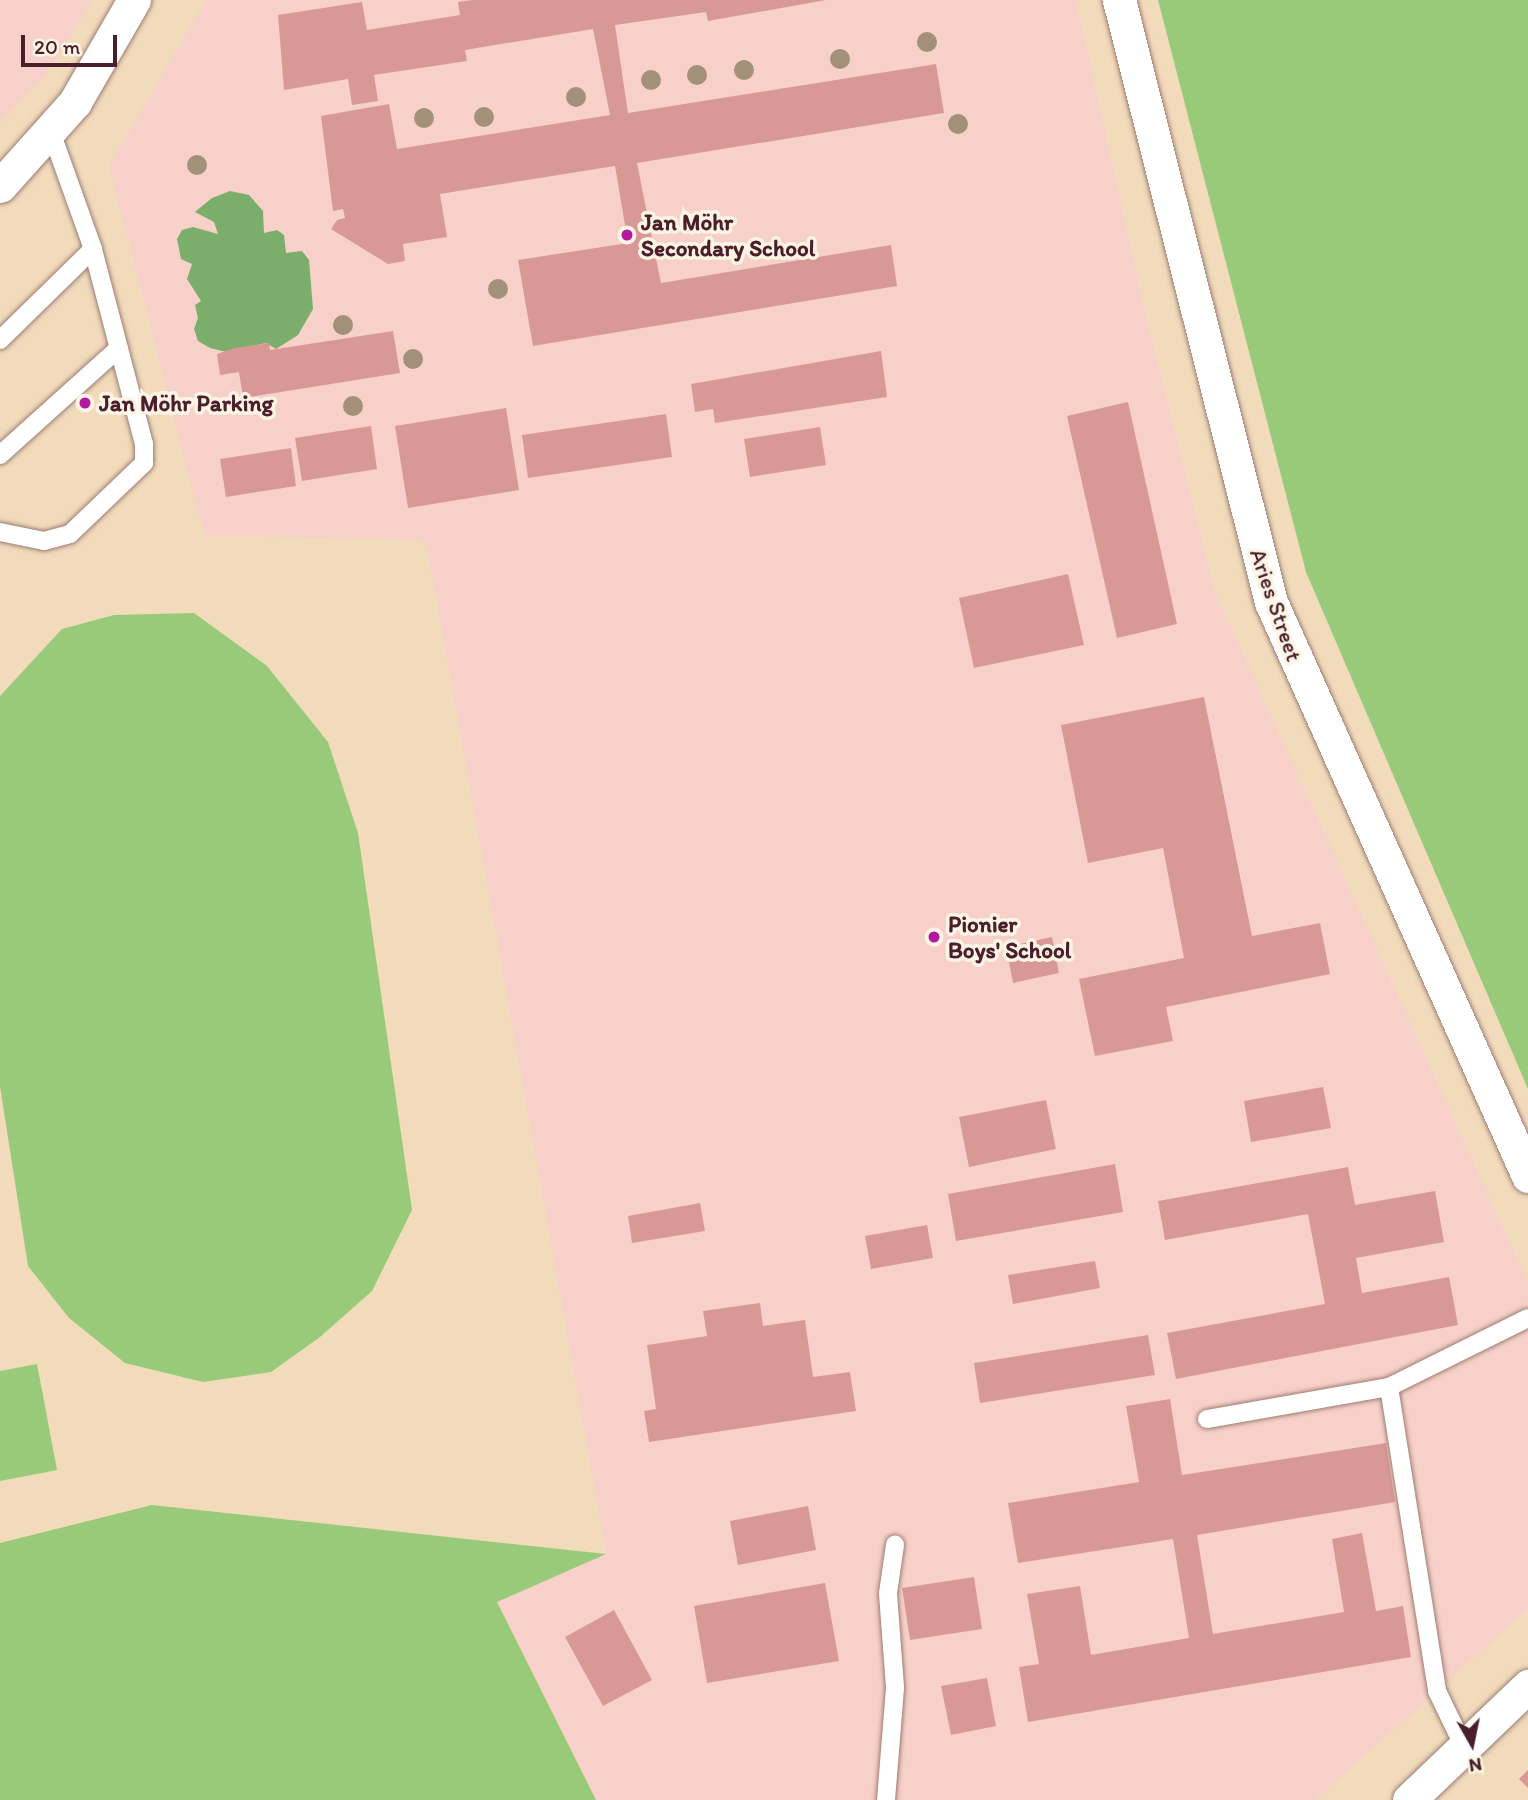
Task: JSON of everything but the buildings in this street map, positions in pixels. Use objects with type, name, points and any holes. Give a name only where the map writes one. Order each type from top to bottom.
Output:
[{"type":"street","points":[[0,186],[75,102],[134,0]]},
{"type":"street","name":"Aries Street","points":[[1119,0],[1270,602],[1528,1176]]},
{"type":"street","points":[[1409,1800],[1528,1686]]},
{"type":"lane","points":[[0,532],[44,541],[70,534],[144,463],[144,444],[93,249],[51,132]]},
{"type":"lane","points":[[0,340],[93,249]]},
{"type":"lane","points":[[0,455],[119,348]]},
{"type":"lane","points":[[1207,1419],[1389,1387],[1528,1318]]},
{"type":"lane","points":[[1389,1387],[1437,1690],[1464,1747]]},
{"type":"lane","points":[[886,1800],[895,1687],[888,1593],[895,1545]]},
{"type":"shaded area","points":[[0,0],[93,0],[43,79],[0,123]]},
{"type":"shaded area","name":"Pionier Boys' School","points":[[206,0],[1076,0],[1143,303],[1214,590],[1528,1283],[1528,1609],[1315,1800],[596,1800],[497,1602],[606,1553],[426,541],[204,535],[109,166]]},
{"type":"green space","points":[[1158,0],[1528,0],[1528,1089],[1306,572]]},
{"type":"green space","points":[[230,191],[249,195],[263,211],[264,233],[277,230],[284,235],[286,253],[302,251],[309,260],[313,309],[298,335],[276,349],[266,343],[226,352],[210,348],[198,341],[194,329],[198,318],[195,305],[201,301],[187,279],[192,264],[181,259],[177,239],[182,230],[193,227],[218,234],[214,222],[195,212],[212,198]]},
{"type":"green space","points":[[194,613],[267,666],[328,742],[358,833],[412,1210],[372,1291],[320,1337],[271,1372],[203,1382],[125,1363],[69,1318],[28,1266],[0,1086],[0,696],[62,629],[114,615]]},
{"type":"green space","points":[[37,1364],[57,1470],[0,1481],[0,1371]]},
{"type":"green space","points":[[152,1505],[606,1554],[497,1602],[596,1800],[0,1800],[0,1543]]},
{"type":"place","name":"Jan Möhr Secondary School","points":[[627,235]]},
{"type":"place","name":"Jan Möhr Parking","points":[[85,403]]},
{"type":"place","name":"Pionier Boys' School","points":[[934,937]]}]
